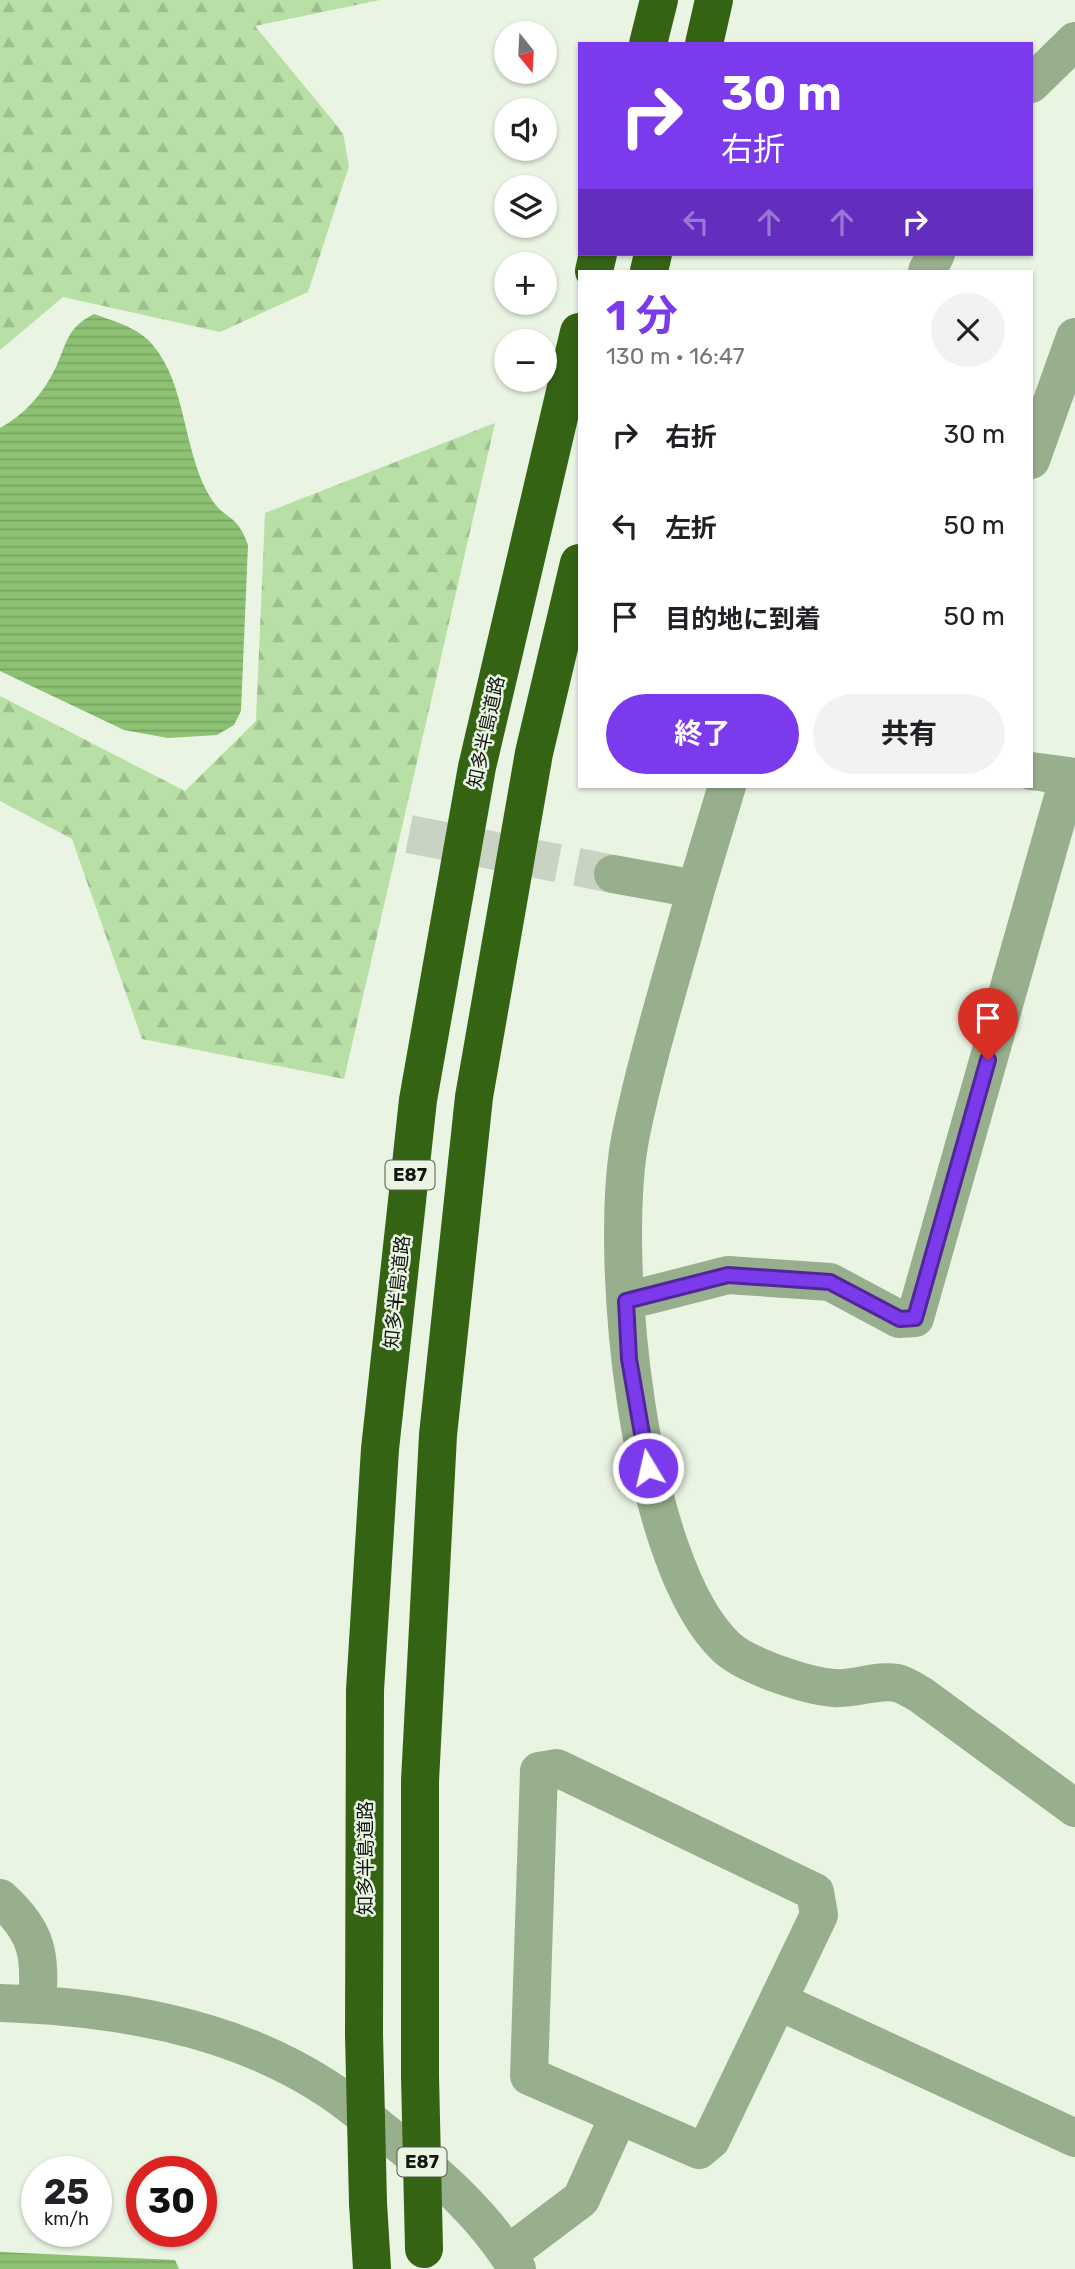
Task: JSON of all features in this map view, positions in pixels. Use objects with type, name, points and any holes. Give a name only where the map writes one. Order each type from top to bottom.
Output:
[{"type":"highway","points":[[648,42],[659,0]]},
{"type":"highway","points":[[704,42],[714,0]]},
{"type":"highway","name":"知多半島道路","points":[[372,2269],[364,2034],[365,1690],[380,1449],[418,1100],[477,766],[578,336]]},
{"type":"highway","name":"E87","points":[[424,2259],[420,2076],[422,1753],[438,1435],[474,1097],[534,753],[578,567]]},
{"type":"street","points":[[1033,82],[1075,41]]},
{"type":"street","points":[[1033,454],[1075,337]]},
{"type":"street","points":[[626,1301],[728,1275],[830,1282],[900,1319],[915,1318],[1072,777],[1033,771]]},
{"type":"street","points":[[726,788],[696,889],[631,1136],[623,1242],[629,1359],[648,1468],[681,1576],[700,1614],[727,1648],[758,1665],[812,1684],[836,1689],[897,1683],[921,1695],[1075,1808]]},
{"type":"street","points":[[613,874],[696,889]]},
{"type":"street","points":[[557,1768],[815,1892],[819,1915],[711,2140],[699,2150],[619,2115],[529,2076],[539,1771],[557,1768]]},
{"type":"street","points":[[0,1898],[20,1916],[34,1941],[40,1966],[18,2003],[114,2011],[252,2048],[326,2087],[435,2172],[482,2221],[512,2262],[581,2199],[619,2115]]},
{"type":"street","points":[[778,2001],[1075,2138]]},
{"type":"green space","points":[[0,0],[380,0],[255,26],[343,133],[349,166],[308,292],[220,332],[63,297],[0,350]]},
{"type":"green space","points":[[495,423],[344,1079],[142,1039],[72,839],[0,801],[0,696],[185,791],[256,721],[265,513]]},
{"type":"shaded area","points":[[94,314],[124,325],[145,337],[163,360],[179,399],[202,482],[217,507],[240,527],[248,545],[241,711],[234,725],[217,735],[168,738],[124,730],[0,671],[0,428],[17,417],[39,395],[55,369],[68,337],[78,325]]},
{"type":"shaded area","points":[[0,2252],[175,2260],[179,2269],[0,2269]]},
{"type":"tunnel","points":[[409,834],[613,874]]},
{"type":"route","points":[[648,1468],[629,1359],[626,1301],[728,1275],[830,1282],[900,1319],[915,1318],[988,1060]]}]
